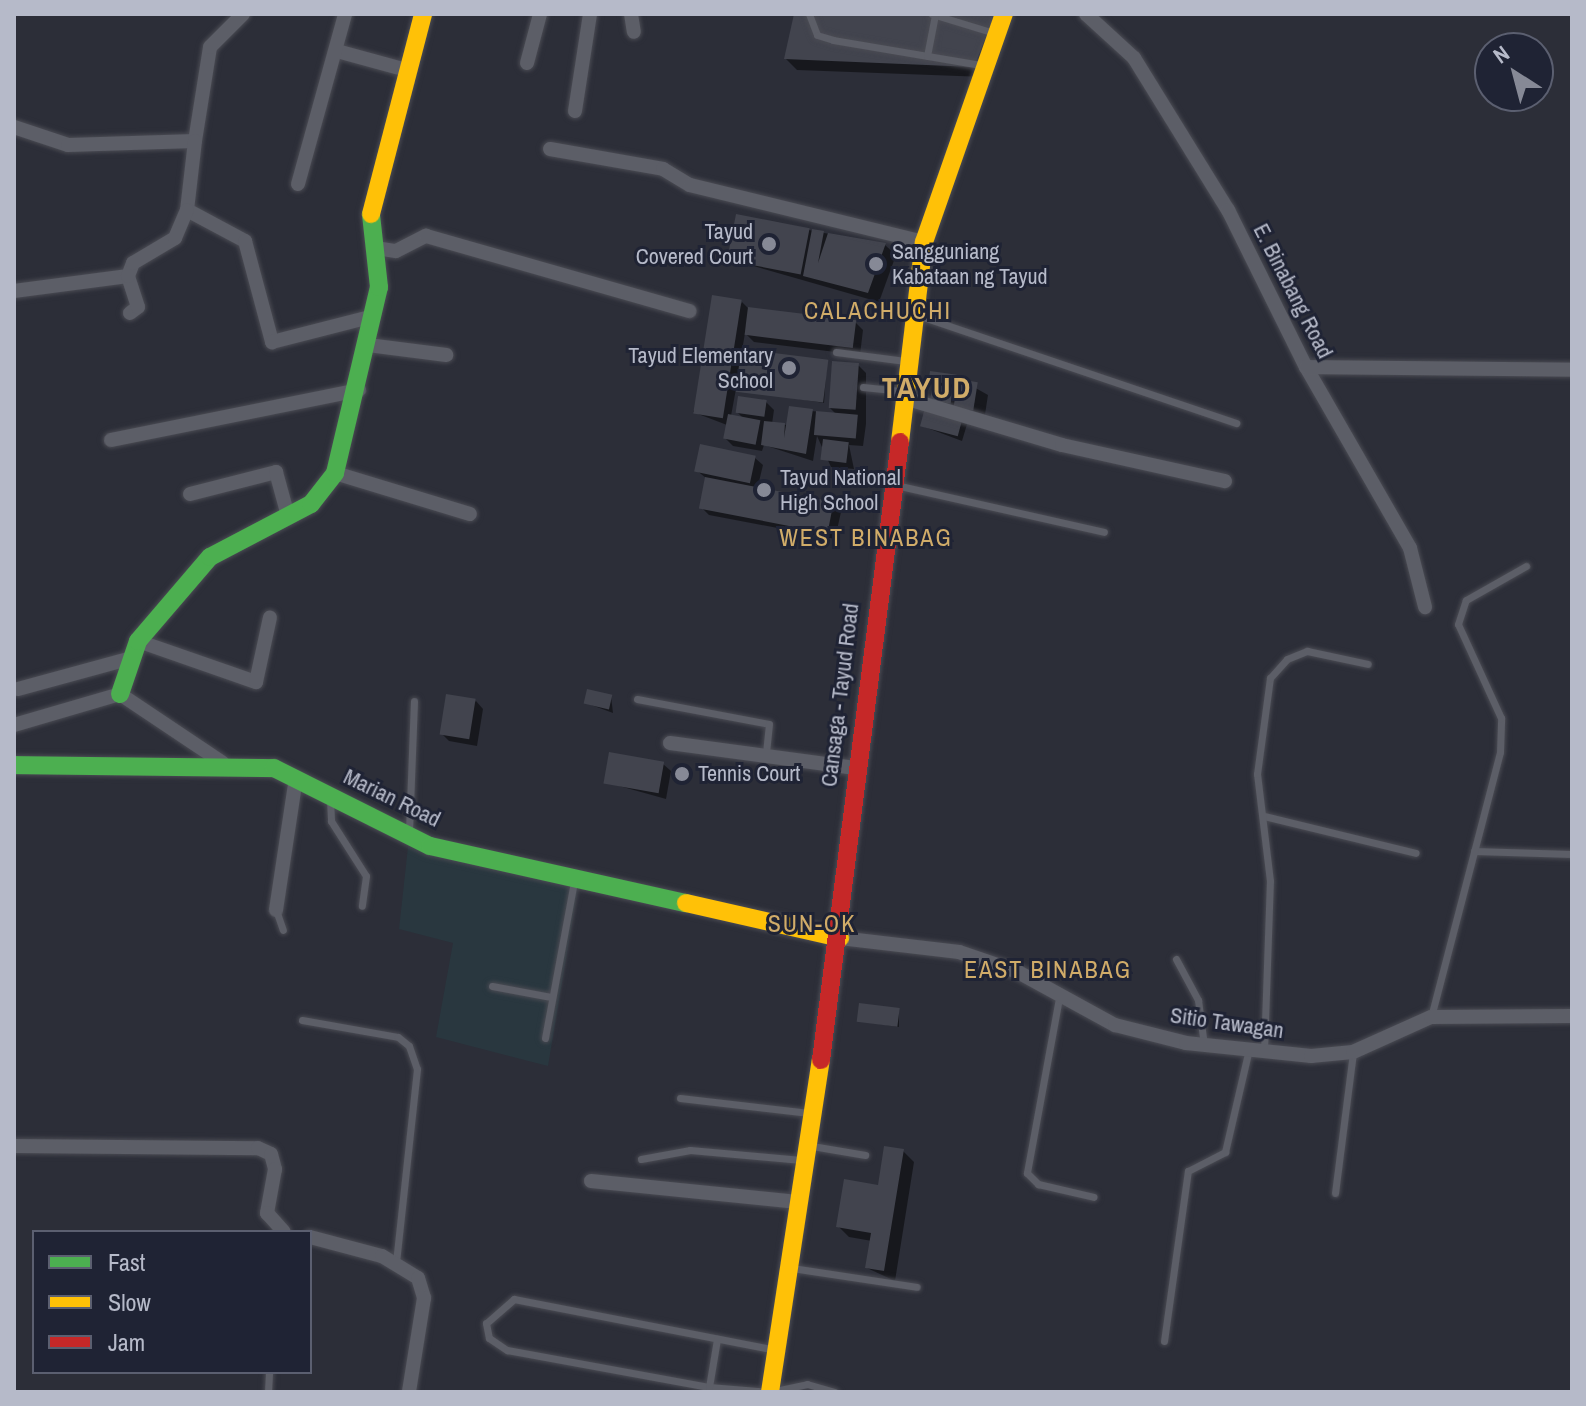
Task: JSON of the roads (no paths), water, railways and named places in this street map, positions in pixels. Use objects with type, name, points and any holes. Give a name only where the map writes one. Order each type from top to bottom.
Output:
[{"type":"main road","points":[[120,694],[128,659],[138,641],[210,557],[311,504],[335,473],[360,390],[374,316],[376,248],[370,206],[423,14]]},
{"type":"main road","name":"Cansaga - Tayud Road","points":[[770,1392],[804,1153],[840,938],[855,768],[901,394],[924,242],[1004,14]]},
{"type":"main road","name":"Marian Road","points":[[14,765],[223,763],[296,777],[409,835],[574,882],[840,938]]},
{"type":"street","points":[[130,313],[138,298],[128,276],[133,263],[175,238],[187,210],[210,47],[243,14]]},
{"type":"street","points":[[298,184],[345,14]]},
{"type":"street","points":[[527,63],[540,14]]},
{"type":"street","points":[[575,111],[590,14]]},
{"type":"street","points":[[631,14],[634,32]]},
{"type":"street","name":"E. Binabang Road","points":[[1086,14],[1134,58],[1202,166],[1306,367],[1410,548],[1425,607]]},
{"type":"street","points":[[337,51],[407,70]]},
{"type":"street","points":[[14,127],[68,145],[195,141]]},
{"type":"street","points":[[550,149],[663,169],[690,185],[924,242]]},
{"type":"street","points":[[187,210],[245,241],[272,342],[374,316]]},
{"type":"street","points":[[376,248],[396,251],[426,236],[690,311]]},
{"type":"street","points":[[14,291],[128,276]]},
{"type":"street","points":[[368,345],[446,355]]},
{"type":"street","points":[[1306,367],[1572,370]]},
{"type":"street","points":[[111,440],[360,390]]},
{"type":"street","points":[[901,394],[1062,445],[1225,481]]},
{"type":"street","points":[[190,494],[276,472],[288,516]]},
{"type":"street","points":[[335,473],[470,514]]},
{"type":"street","points":[[138,641],[256,682],[270,617]]},
{"type":"street","points":[[18,689],[128,659]]},
{"type":"street","points":[[14,725],[120,694],[223,763]]},
{"type":"street","points":[[670,743],[855,768]]},
{"type":"street","points":[[276,910],[296,777]]},
{"type":"street","name":"Sitio Tawagan","points":[[840,938],[959,952],[1018,972],[1059,998],[1115,1025],[1204,1045],[1256,1050],[1353,1052],[1431,1017],[1572,1016]]},
{"type":"street","points":[[14,1146],[258,1148],[271,1154],[275,1169],[267,1213],[282,1230]]},
{"type":"street","points":[[591,1181],[798,1202]]},
{"type":"street","points":[[312,1238],[396,1262],[418,1278],[424,1298],[409,1392]]},
{"type":"lane","points":[[809,14],[817,35],[985,66]]},
{"type":"lane","points":[[927,56],[934,14],[997,33]]},
{"type":"lane","points":[[913,315],[1236,423]]},
{"type":"lane","points":[[836,352],[906,361]]},
{"type":"lane","points":[[863,387],[901,394]]},
{"type":"lane","points":[[890,484],[1104,532]]},
{"type":"lane","points":[[1431,1017],[1500,752],[1501,718],[1458,624],[1466,600],[1526,566]]},
{"type":"lane","points":[[1164,1341],[1188,1171],[1225,1152],[1256,1050],[1270,881],[1257,774],[1270,678],[1287,659],[1307,651],[1368,664]]},
{"type":"lane","points":[[637,699],[769,724],[766,755]]},
{"type":"lane","points":[[409,835],[414,701]]},
{"type":"lane","points":[[331,795],[331,821],[366,876],[362,906]]},
{"type":"lane","points":[[1264,816],[1416,853]]},
{"type":"lane","points":[[1474,851],[1572,854]]},
{"type":"lane","points":[[545,1038],[574,882]]},
{"type":"lane","points":[[276,910],[283,930]]},
{"type":"lane","points":[[1176,959],[1198,1000],[1204,1045]]},
{"type":"lane","points":[[492,986],[551,997]]},
{"type":"lane","points":[[1059,998],[1027,1173],[1038,1184],[1094,1197]]},
{"type":"lane","points":[[302,1020],[398,1037],[409,1046],[417,1069],[396,1262]]},
{"type":"lane","points":[[1335,1193],[1353,1052]]},
{"type":"lane","points":[[680,1098],[812,1113]]},
{"type":"lane","points":[[641,1159],[690,1150],[865,1155]]},
{"type":"lane","points":[[790,1268],[917,1287]]},
{"type":"lane","points":[[777,1350],[514,1299],[486,1323],[489,1338],[507,1350],[709,1387],[770,1392],[807,1384],[835,1392]]},
{"type":"lane","points":[[709,1387],[717,1339]]},
{"type":"place","name":"Tayud Covered Court","points":[[769,244]]},
{"type":"place","name":"Sangguniang Kabataan ng Tayud","points":[[876,264]]},
{"type":"place","name":"Tayud Elementary School","points":[[789,368]]},
{"type":"place","name":"Tayud National High School","points":[[764,490]]},
{"type":"place","name":"Tennis Court","points":[[682,774]]},
{"type":"district","name":"CALACHUCHI","points":[[878,311]]},
{"type":"district","name":"TAYUD","points":[[927,387]]},
{"type":"district","name":"WEST BINABAG","points":[[866,538]]},
{"type":"district","name":"SUN-OK","points":[[812,924]]},
{"type":"district","name":"EAST BINABAG","points":[[1048,970]]}]
